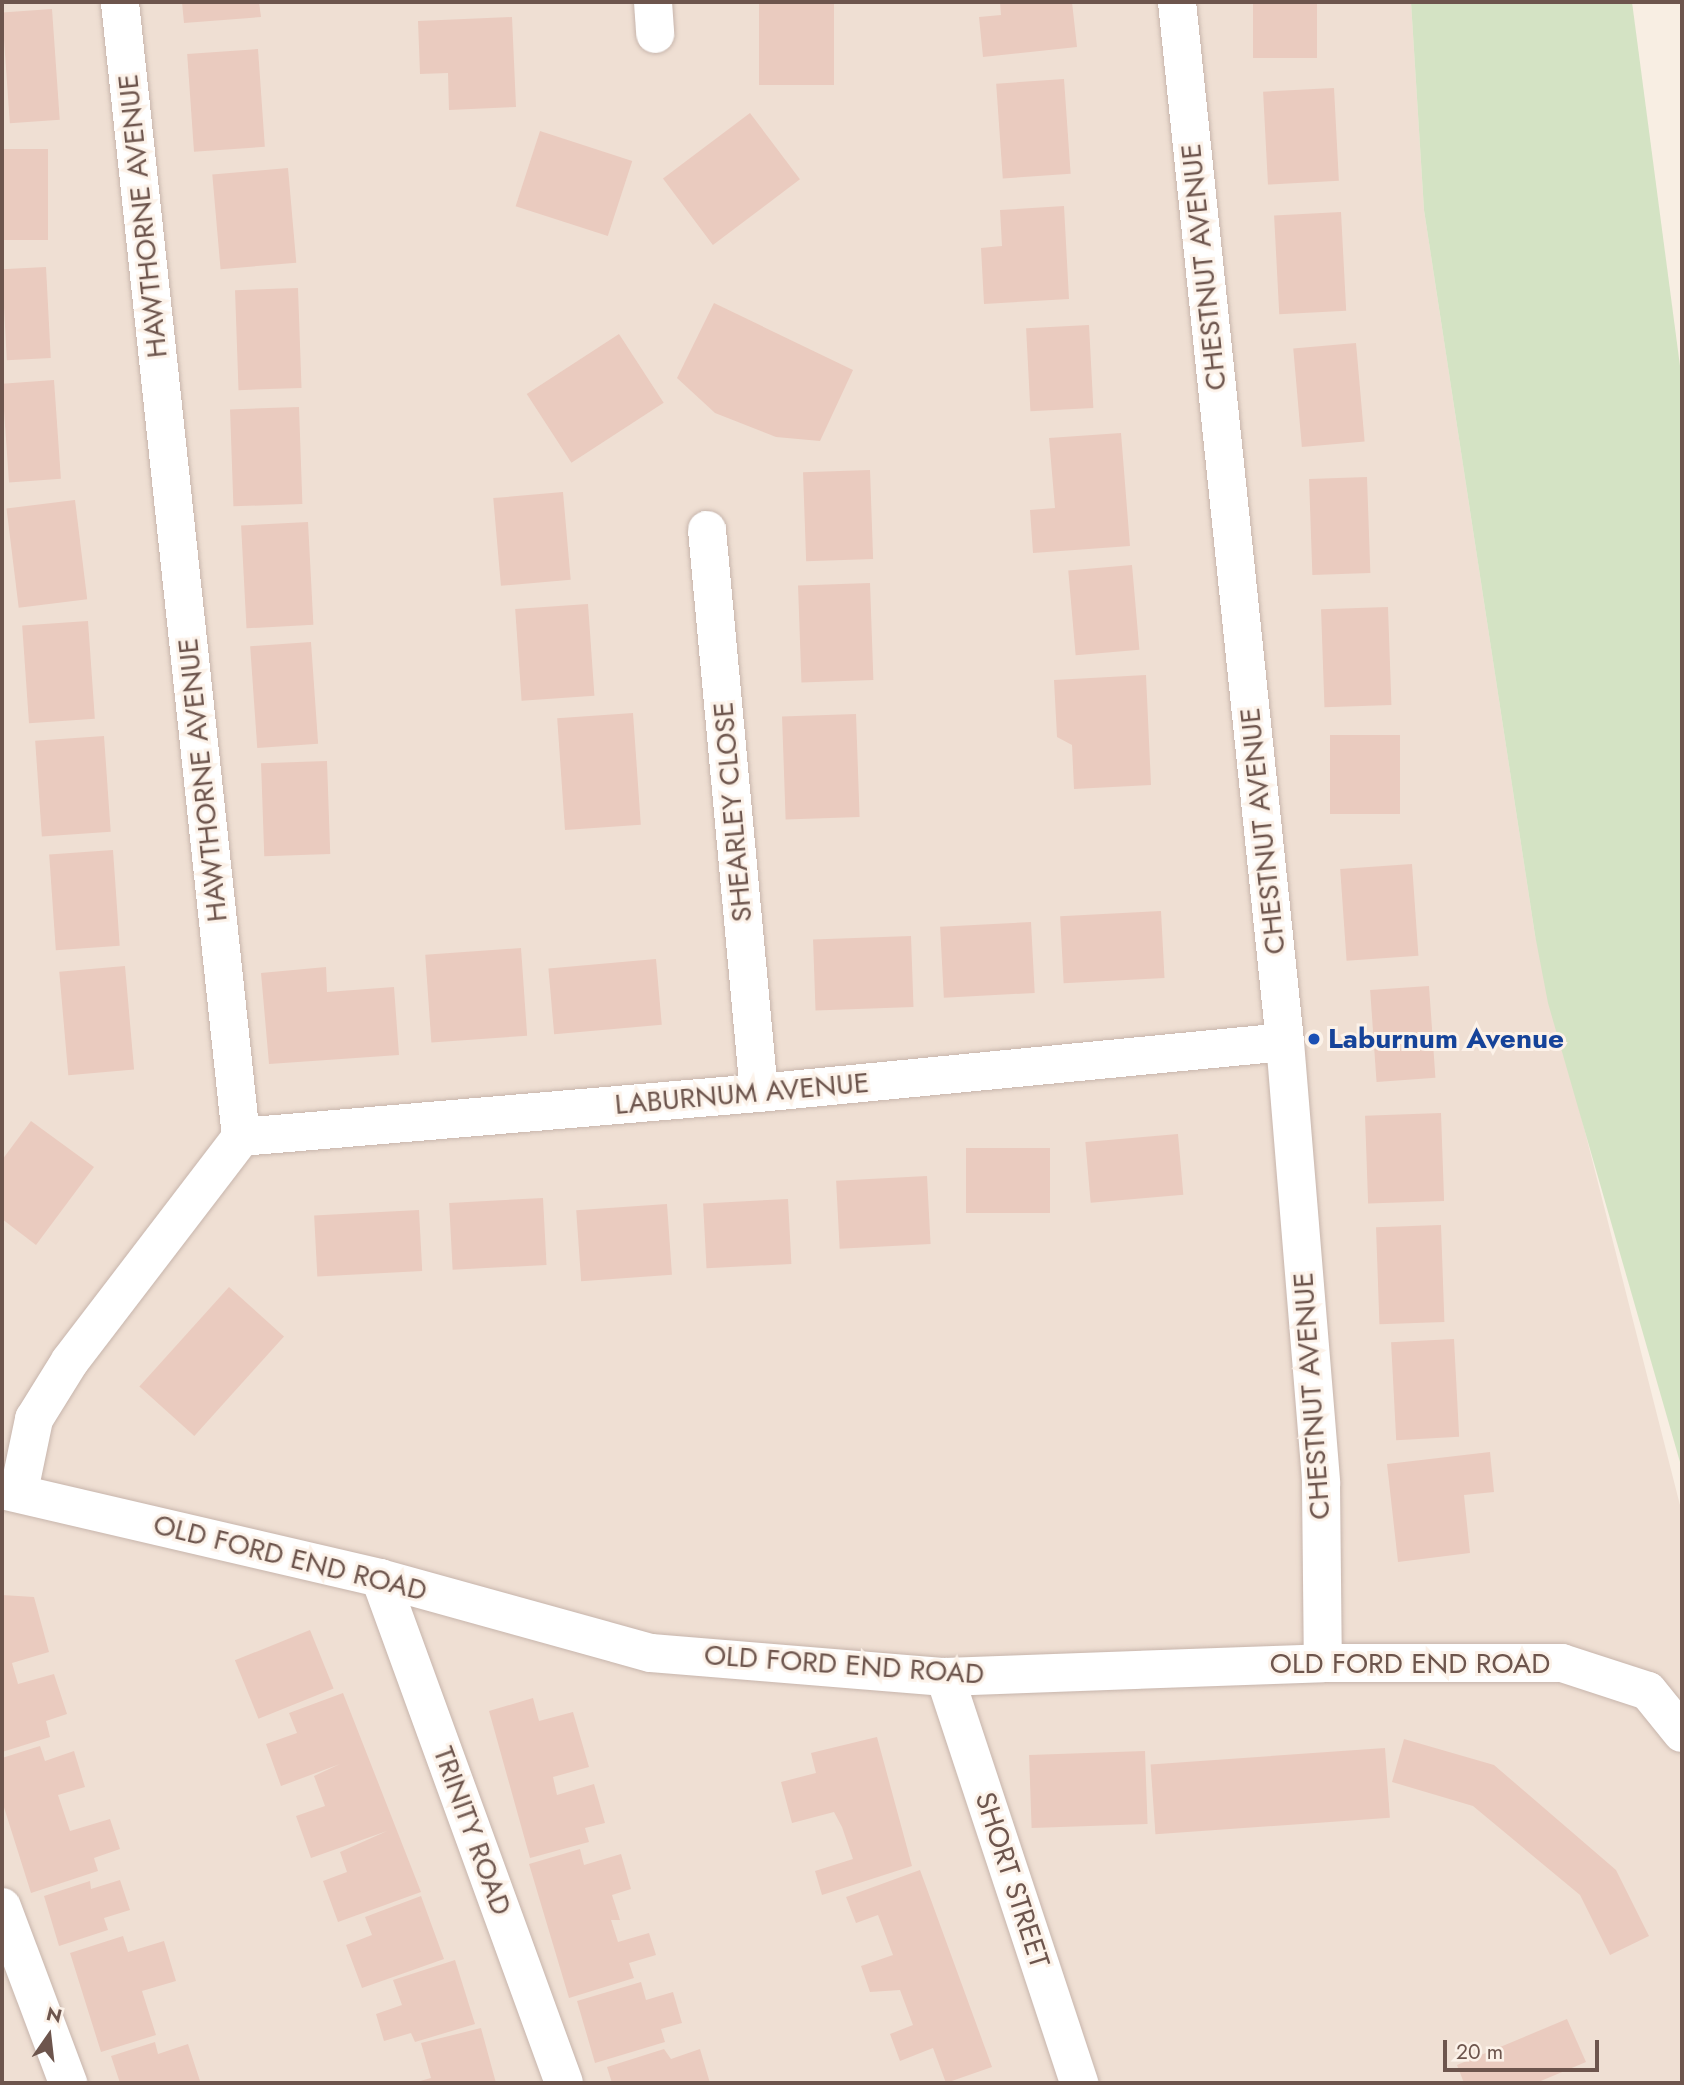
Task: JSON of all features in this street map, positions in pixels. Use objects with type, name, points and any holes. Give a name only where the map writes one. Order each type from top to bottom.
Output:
[{"type":"street","name":"HAWTHORNE AVENUE","points":[[120,2],[241,1137]]},
{"type":"street","name":"CHESTNUT AVENUE","points":[[1177,2],[1285,1042],[1321,1484],[1323,1663]]},
{"type":"street","name":"SHEARLEY CLOSE","points":[[707,530],[759,1093]]},
{"type":"street","name":"LABURNUM AVENUE","points":[[241,1137],[759,1093],[1285,1042]]},
{"type":"street","points":[[10,1491],[34,1419],[70,1361],[241,1137]]},
{"type":"street","name":"OLD FORD END ROAD","points":[[10,1491],[380,1578],[651,1653],[945,1677],[1323,1663],[1562,1663],[1648,1691],[1682,1733]]},
{"type":"street","name":"TRINITY ROAD","points":[[380,1578],[564,2083]]},
{"type":"street","name":"SHORT STREET","points":[[945,1677],[1079,2083]]},
{"type":"street","points":[[2,1907],[68,2083]]},
{"type":"shaded area","points":[[2,2],[1411,2],[1424,210],[1535,935],[1682,1513],[1682,2083],[2,2083]]},
{"type":"green space","points":[[1411,2],[1632,2],[1682,381],[1682,1469],[1548,1003],[1535,935],[1424,210]]},
{"type":"building","points":[[182,2],[259,2],[261,17],[184,23]]},
{"type":"building","points":[[759,2],[834,2],[834,85],[759,85]]},
{"type":"building","points":[[1000,2],[1072,2],[1077,47],[983,57],[979,17],[1001,15]]},
{"type":"building","points":[[1253,2],[1317,2],[1317,58],[1253,58]]},
{"type":"building","points":[[52,9],[60,120],[10,123],[2,12]]},
{"type":"building","points":[[512,17],[516,107],[449,110],[448,73],[420,74],[418,21]]},
{"type":"building","points":[[258,49],[265,147],[194,152],[187,54]]},
{"type":"building","points":[[1064,79],[1071,174],[1003,179],[996,84]]},
{"type":"building","points":[[1334,88],[1339,181],[1268,185],[1263,92]]},
{"type":"building","points":[[750,113],[800,179],[713,245],[663,179]]},
{"type":"building","points":[[540,131],[632,161],[608,236],[516,206]]},
{"type":"building","points":[[2,149],[48,149],[48,240],[2,240]]},
{"type":"building","points":[[288,168],[296,263],[221,269],[212,175]]},
{"type":"building","points":[[1064,206],[1069,299],[984,304],[981,248],[1002,246],[1000,210]]},
{"type":"building","points":[[1341,212],[1346,311],[1279,314],[1274,216]]},
{"type":"building","points":[[46,267],[51,358],[7,360],[2,269]]},
{"type":"building","points":[[298,288],[301,388],[239,390],[235,290]]},
{"type":"building","points":[[714,303],[853,370],[820,441],[776,437],[715,413],[677,378]]},
{"type":"building","points":[[1089,325],[1093,408],[1030,411],[1026,328]]},
{"type":"building","points":[[619,334],[664,403],[571,463],[527,394]]},
{"type":"building","points":[[1356,343],[1365,442],[1302,447],[1293,348]]},
{"type":"building","points":[[54,380],[61,479],[9,482],[2,384]]},
{"type":"building","points":[[299,407],[302,504],[233,506],[230,409]]},
{"type":"building","points":[[1121,433],[1130,546],[1033,553],[1030,510],[1055,508],[1049,438]]},
{"type":"building","points":[[870,470],[873,559],[806,561],[803,472]]},
{"type":"building","points":[[1367,477],[1370,573],[1312,575],[1309,479]]},
{"type":"building","points":[[563,492],[571,580],[501,586],[493,498]]},
{"type":"building","points":[[75,500],[87,599],[19,608],[7,508]]},
{"type":"building","points":[[308,522],[313,625],[246,628],[241,526]]},
{"type":"building","points":[[1132,565],[1139,650],[1076,655],[1068,571]]},
{"type":"building","points":[[870,583],[873,680],[801,682],[798,586]]},
{"type":"building","points":[[588,604],[594,696],[522,701],[515,609]]},
{"type":"building","points":[[1388,607],[1391,705],[1324,707],[1321,609]]},
{"type":"building","points":[[88,621],[95,719],[29,723],[22,626]]},
{"type":"building","points":[[311,642],[318,744],[257,748],[250,646]]},
{"type":"building","points":[[1146,675],[1151,785],[1074,789],[1072,745],[1057,737],[1054,680]]},
{"type":"building","points":[[633,713],[641,825],[565,830],[557,718]]},
{"type":"building","points":[[856,714],[860,817],[786,820],[782,717]]},
{"type":"building","points":[[1330,735],[1400,735],[1400,814],[1330,814]]},
{"type":"building","points":[[104,736],[111,832],[42,837],[35,741]]},
{"type":"building","points":[[327,761],[330,854],[264,856],[261,763]]},
{"type":"building","points":[[113,850],[120,946],[56,950],[49,854]]},
{"type":"building","points":[[1412,864],[1418,956],[1347,961],[1340,869]]},
{"type":"building","points":[[1161,911],[1165,978],[1064,983],[1060,916]]},
{"type":"building","points":[[1031,922],[1035,993],[944,998],[940,927]]},
{"type":"building","points":[[911,936],[913,1007],[816,1010],[813,939]]},
{"type":"building","points":[[521,948],[527,1036],[431,1042],[425,955]]},
{"type":"building","points":[[656,959],[662,1025],[554,1034],[548,968]]},
{"type":"building","points":[[125,966],[134,1070],[68,1075],[59,972]]},
{"type":"building","points":[[326,967],[327,992],[394,987],[399,1055],[269,1064],[261,973]]},
{"type":"building","points":[[1429,986],[1435,1078],[1377,1082],[1370,990]]},
{"type":"building","points":[[1441,1113],[1444,1201],[1368,1204],[1365,1116]]},
{"type":"building","points":[[31,1121],[94,1167],[36,1245],[2,1219],[2,1160]]},
{"type":"building","points":[[1178,1134],[1183,1195],[1091,1203],[1085,1142]]},
{"type":"building","points":[[966,1148],[1050,1148],[1050,1213],[966,1213]]},
{"type":"building","points":[[927,1176],[931,1244],[840,1249],[836,1181]]},
{"type":"building","points":[[543,1198],[547,1265],[453,1270],[449,1203]]},
{"type":"building","points":[[788,1199],[791,1264],[707,1268],[703,1203]]},
{"type":"building","points":[[667,1204],[672,1275],[581,1281],[576,1210]]},
{"type":"building","points":[[419,1210],[422,1271],[317,1276],[314,1215]]},
{"type":"building","points":[[1441,1225],[1444,1322],[1379,1324],[1376,1227]]},
{"type":"building","points":[[229,1287],[284,1337],[194,1436],[139,1387]]},
{"type":"building","points":[[1454,1339],[1459,1437],[1396,1440],[1391,1342]]},
{"type":"building","points":[[1490,1452],[1494,1492],[1464,1495],[1470,1553],[1398,1562],[1387,1464]]},
{"type":"building","points":[[2,1595],[34,1597],[49,1652],[12,1663],[18,1684],[54,1674],[67,1714],[46,1721],[50,1737],[2,1752]]},
{"type":"building","points":[[310,1630],[334,1688],[258,1719],[235,1660]]},
{"type":"building","points":[[343,1693],[421,1892],[338,1922],[323,1881],[347,1872],[340,1852],[387,1831],[311,1858],[296,1816],[325,1806],[314,1776],[340,1764],[281,1786],[266,1744],[297,1733],[289,1713]]},
{"type":"building","points":[[533,1698],[539,1721],[573,1712],[589,1767],[553,1777],[557,1795],[594,1784],[605,1823],[585,1828],[589,1842],[530,1858],[489,1711]]},
{"type":"building","points":[[877,1737],[912,1866],[822,1895],[815,1871],[853,1859],[842,1827],[834,1812],[792,1823],[781,1782],[816,1773],[811,1753]]},
{"type":"building","points":[[1404,1739],[1494,1765],[1616,1870],[1649,1936],[1610,1955],[1580,1895],[1473,1806],[1392,1782]]},
{"type":"building","points":[[40,1746],[45,1761],[74,1751],[85,1787],[58,1795],[70,1831],[110,1819],[120,1849],[94,1858],[98,1871],[31,1893],[2,1801],[2,1758]]},
{"type":"building","points":[[1385,1748],[1390,1818],[1155,1834],[1151,1764]]},
{"type":"building","points":[[1145,1751],[1148,1824],[1032,1828],[1029,1755]]},
{"type":"building","points":[[580,1849],[584,1865],[621,1854],[631,1889],[612,1895],[620,1920],[611,1920],[618,1942],[649,1933],[656,1955],[629,1963],[634,1978],[569,1998],[529,1864]]},
{"type":"building","points":[[920,1870],[992,2067],[946,2083],[933,2048],[900,2061],[890,2034],[913,2025],[900,1990],[870,1992],[861,1966],[893,1955],[878,1915],[856,1923],[846,1897]]},
{"type":"building","points":[[120,1880],[130,1910],[104,1918],[108,1930],[59,1946],[44,1896],[90,1881],[91,1889]]},
{"type":"building","points":[[421,1896],[444,1959],[362,1988],[346,1945],[372,1935],[365,1917]]},
{"type":"building","points":[[123,1936],[128,1952],[164,1941],[176,1981],[142,1991],[156,2035],[101,2052],[70,1953]]},
{"type":"building","points":[[455,1960],[475,2024],[415,2042],[411,2033],[384,2041],[376,2014],[402,2005],[393,1980]]},
{"type":"building","points":[[641,1982],[646,2000],[673,1992],[682,2023],[661,2029],[665,2042],[595,2063],[577,2001]]},
{"type":"building","points":[[1567,2019],[1586,2062],[1536,2083],[1464,2083],[1457,2065]]},
{"type":"building","points":[[481,2028],[496,2083],[413,2083],[431,2078],[421,2043]]},
{"type":"building","points":[[155,2042],[158,2054],[188,2044],[200,2081],[120,2083],[111,2056]]},
{"type":"building","points":[[664,2049],[671,2059],[700,2049],[710,2083],[612,2083],[607,2067]]},
{"type":"place","name":"Laburnum Avenue","points":[[1314,1039]]}]
